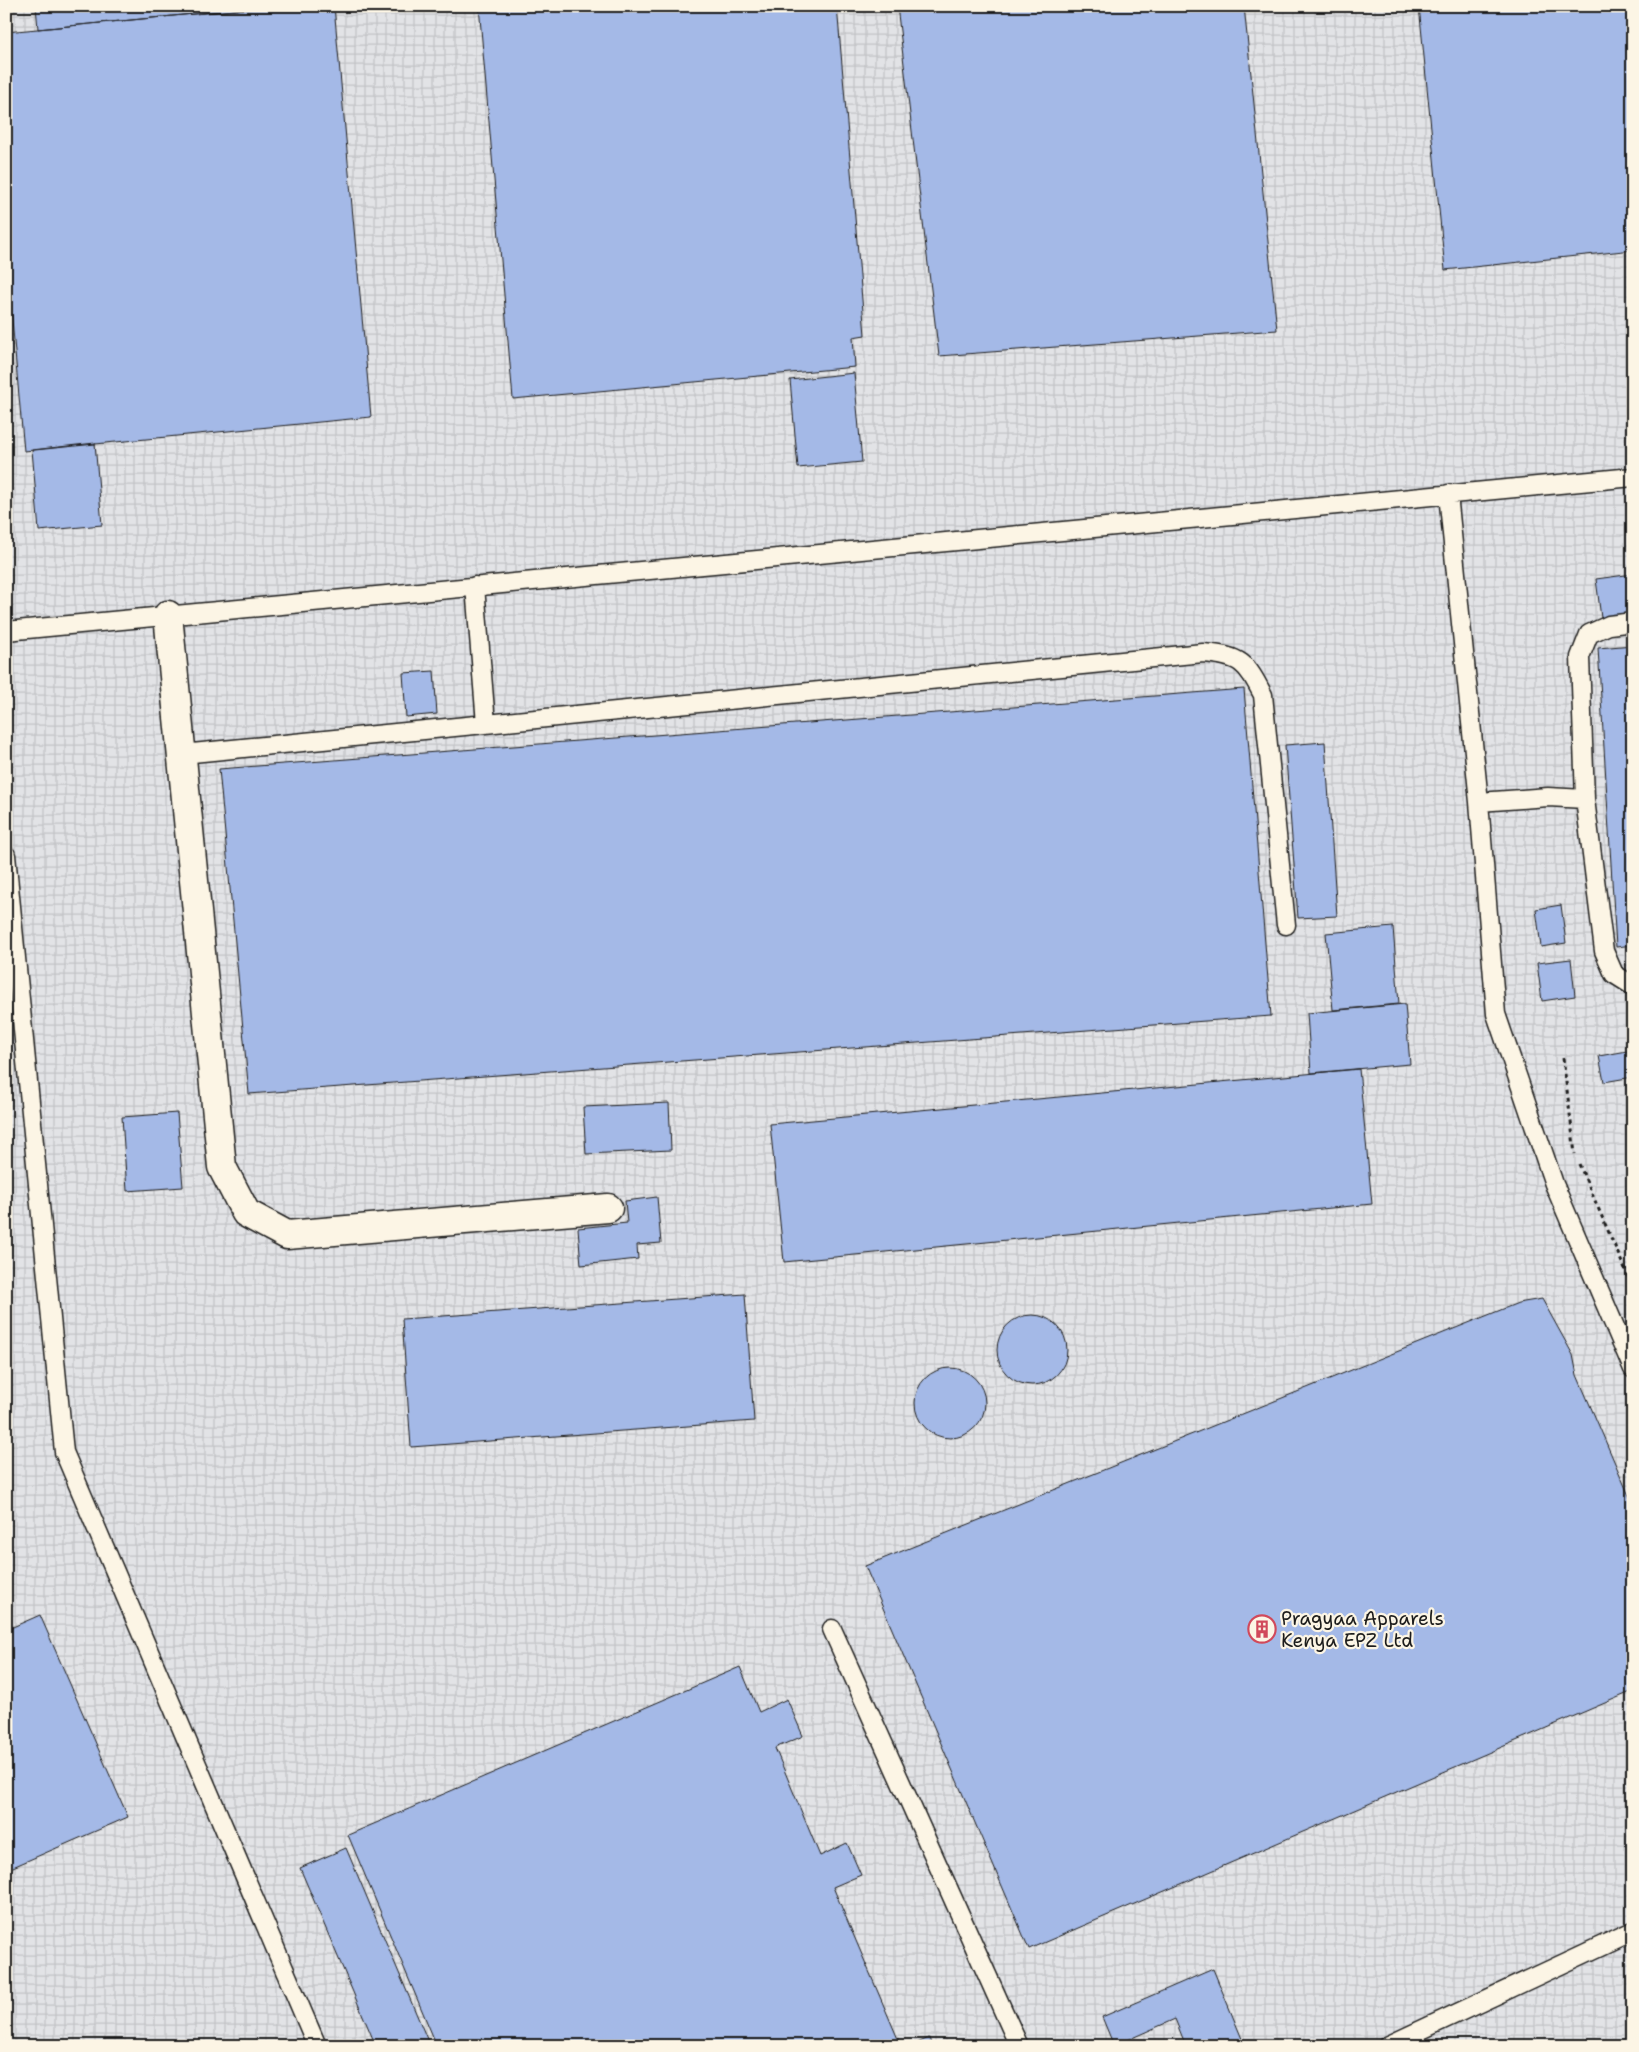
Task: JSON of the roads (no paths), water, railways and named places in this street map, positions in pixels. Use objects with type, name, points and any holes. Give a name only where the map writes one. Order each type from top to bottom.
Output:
[{"type":"street","points":[[168,615],[222,1167],[246,1213],[287,1235],[608,1208]]},
{"type":"lane","points":[[6,630],[1633,477]]},
{"type":"lane","points":[[1448,494],[1479,802],[1496,1014],[1554,1184],[1633,1369]]},
{"type":"lane","points":[[475,586],[486,724]]},
{"type":"lane","points":[[1633,622],[1609,625],[1589,634],[1580,657],[1585,799],[1604,951],[1614,974],[1633,986]]},
{"type":"lane","points":[[182,754],[1203,653],[1227,655],[1250,668],[1263,695],[1286,925]]},
{"type":"lane","points":[[1479,802],[1548,797],[1585,799]]},
{"type":"lane","points":[[6,855],[64,1452],[317,2046]]},
{"type":"lane","points":[[832,1629],[1019,2046]]},
{"type":"lane","points":[[1387,2046],[1633,1931]]},
{"type":"place","name":"Pragyaa Apparels Kenya EPZ Ltd","points":[[1262,1629]]}]
